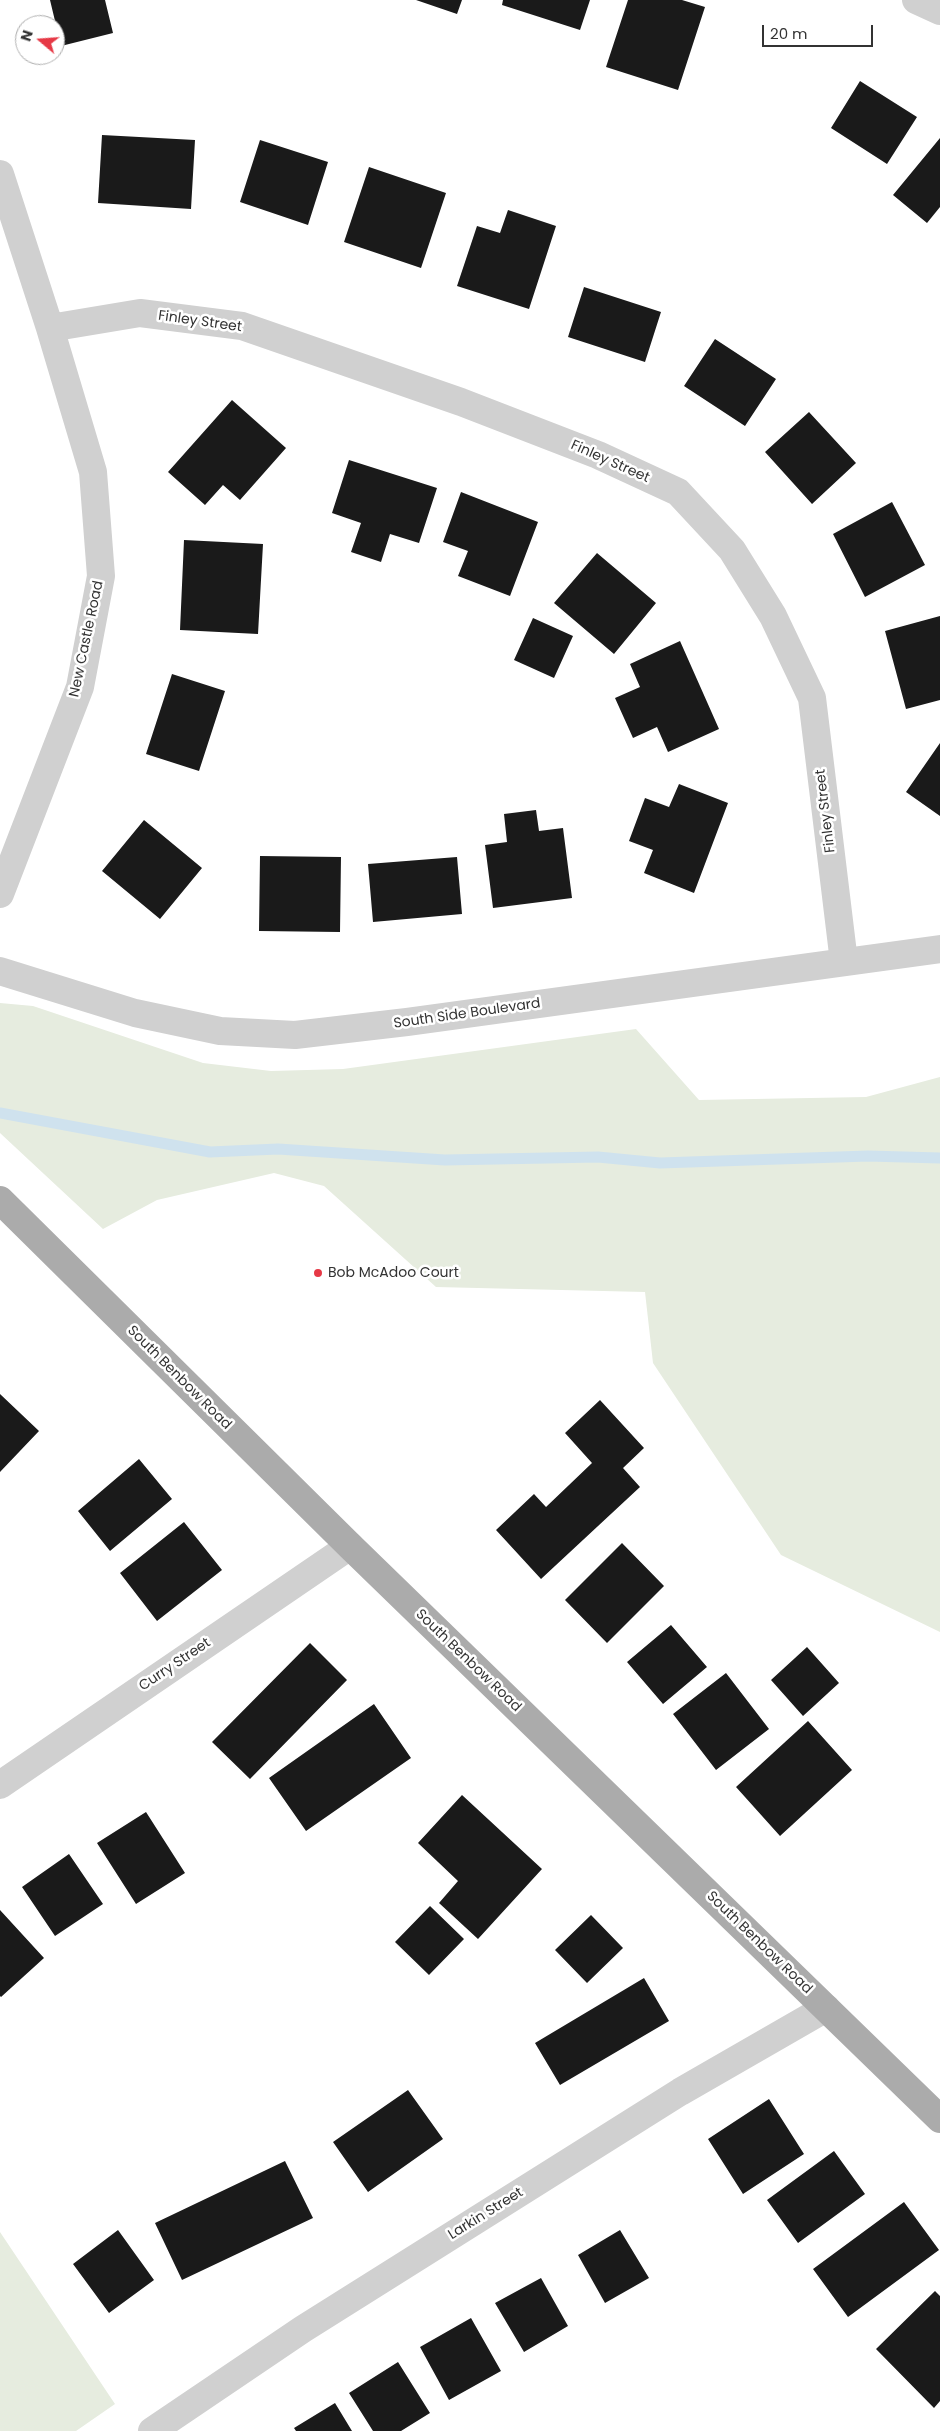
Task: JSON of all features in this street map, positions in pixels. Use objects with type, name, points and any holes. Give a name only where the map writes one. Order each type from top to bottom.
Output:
[{"type":"main road","name":"South Benbow Road","points":[[0,1200],[350,1546],[940,2119]]},
{"type":"street","points":[[916,0],[940,11]]},
{"type":"street","name":"New Castle Road","points":[[0,174],[50,328],[93,472],[101,576],[80,687],[0,894]]},
{"type":"street","name":"Finley Street","points":[[50,328],[140,313],[242,326],[461,402],[598,455],[678,492],[732,550],[773,616],[812,698],[844,962]]},
{"type":"street","name":"South Side Boulevard","points":[[0,971],[135,1013],[220,1031],[295,1035],[417,1021],[940,949]]},
{"type":"street","name":"Curry Street","points":[[0,1784],[350,1546]]},
{"type":"street","name":"Larkin Street","points":[[152,2431],[303,2329],[672,2097],[826,2008]]},
{"type":"shaded area","points":[[0,1003],[33,1006],[203,1063],[271,1071],[343,1069],[636,1029],[699,1100],[866,1097],[940,1077],[940,1632],[781,1555],[653,1363],[645,1292],[436,1287],[324,1186],[274,1173],[157,1200],[103,1229],[0,1133]]},
{"type":"shaded area","points":[[0,2232],[115,2404],[76,2431],[0,2431]]},
{"type":"building","points":[[50,0],[105,0],[113,33],[65,45],[65,15],[54,15]]},
{"type":"building","points":[[416,0],[462,0],[457,14]]},
{"type":"building","points":[[503,0],[590,0],[580,30],[502,5]]},
{"type":"building","points":[[628,0],[682,0],[705,7],[678,90],[606,67]]},
{"type":"building","points":[[860,81],[917,117],[887,164],[831,128]]},
{"type":"building","points":[[102,135],[195,140],[191,209],[98,203]]},
{"type":"building","points":[[940,138],[940,207],[927,223],[893,195]]},
{"type":"building","points":[[260,140],[328,162],[308,225],[240,202]]},
{"type":"building","points":[[369,167],[446,193],[421,268],[344,242]]},
{"type":"building","points":[[508,210],[556,226],[529,309],[457,286],[477,226],[500,233]]},
{"type":"building","points":[[584,287],[661,312],[645,362],[568,337]]},
{"type":"building","points":[[715,339],[776,379],[745,426],[684,386]]},
{"type":"building","points":[[232,400],[286,448],[240,500],[223,485],[205,505],[168,472]]},
{"type":"building","points":[[809,412],[856,463],[812,504],[765,452]]},
{"type":"building","points":[[349,460],[437,488],[419,543],[390,534],[381,562],[351,552],[361,523],[332,513]]},
{"type":"building","points":[[461,492],[538,522],[510,596],[458,576],[468,551],[443,542]]},
{"type":"building","points":[[892,502],[925,565],[865,597],[833,534]]},
{"type":"building","points":[[184,540],[263,544],[258,634],[180,630]]},
{"type":"building","points":[[597,553],[656,603],[614,654],[554,603]]},
{"type":"building","points":[[940,616],[940,700],[906,709],[885,631]]},
{"type":"building","points":[[533,618],[573,636],[554,678],[514,660]]},
{"type":"building","points":[[680,641],[719,729],[668,752],[657,727],[633,738],[615,698],[640,687],[630,664]]},
{"type":"building","points":[[172,674],[225,691],[199,771],[146,754]]},
{"type":"building","points":[[940,743],[940,816],[906,792]]},
{"type":"building","points":[[679,784],[728,803],[694,893],[644,873],[653,850],[629,841],[645,798],[669,807]]},
{"type":"building","points":[[536,810],[539,831],[563,828],[572,898],[493,908],[485,845],[507,842],[504,814]]},
{"type":"building","points":[[144,820],[202,868],[160,919],[102,871]]},
{"type":"building","points":[[260,856],[341,857],[340,932],[259,931]]},
{"type":"building","points":[[457,857],[462,914],[373,922],[368,864]]},
{"type":"building","points":[[0,1394],[39,1431],[0,1472]]},
{"type":"building","points":[[600,1400],[644,1448],[623,1468],[640,1487],[541,1579],[496,1530],[534,1494],[546,1507],[592,1463],[565,1433]]},
{"type":"building","points":[[139,1459],[172,1499],[110,1551],[78,1511]]},
{"type":"building","points":[[184,1522],[222,1570],[157,1621],[120,1573]]},
{"type":"building","points":[[622,1543],[664,1586],[607,1643],[565,1600]]},
{"type":"building","points":[[671,1625],[707,1667],[663,1704],[627,1662]]},
{"type":"building","points":[[310,1643],[347,1680],[250,1779],[212,1742]]},
{"type":"building","points":[[807,1647],[839,1683],[803,1716],[771,1680]]},
{"type":"building","points":[[726,1673],[769,1729],[716,1770],[673,1714]]},
{"type":"building","points":[[374,1704],[411,1758],[306,1831],[269,1778]]},
{"type":"building","points":[[808,1721],[852,1770],[780,1836],[736,1787]]},
{"type":"building","points":[[462,1795],[542,1869],[478,1939],[439,1903],[458,1881],[418,1843]]},
{"type":"building","points":[[146,1812],[185,1873],[136,1904],[97,1843]]},
{"type":"building","points":[[69,1854],[103,1904],[55,1936],[22,1887]]},
{"type":"building","points":[[430,1906],[464,1939],[429,1975],[395,1942]]},
{"type":"building","points":[[0,1910],[44,1958],[1,1997],[0,1996]]},
{"type":"building","points":[[591,1915],[623,1948],[587,1983],[555,1950]]},
{"type":"building","points":[[644,1978],[669,2021],[560,2085],[535,2043]]},
{"type":"building","points":[[408,2090],[443,2139],[368,2192],[333,2142]]},
{"type":"building","points":[[769,2099],[804,2154],[743,2194],[708,2139]]},
{"type":"building","points":[[834,2151],[865,2194],[798,2243],[767,2200]]},
{"type":"building","points":[[285,2161],[313,2218],[182,2280],[155,2223]]},
{"type":"building","points":[[904,2202],[939,2250],[848,2317],[813,2269]]},
{"type":"building","points":[[118,2230],[154,2280],[109,2313],[73,2264]]},
{"type":"building","points":[[620,2230],[649,2278],[605,2303],[578,2255]]},
{"type":"building","points":[[541,2278],[568,2326],[524,2352],[495,2303]]},
{"type":"building","points":[[935,2291],[940,2296],[940,2401],[934,2408],[876,2349]]},
{"type":"building","points":[[471,2318],[501,2371],[449,2400],[420,2347]]},
{"type":"building","points":[[398,2362],[430,2413],[401,2431],[373,2431],[349,2393]]},
{"type":"building","points":[[335,2403],[352,2431],[296,2431],[294,2428]]},
{"type":"waterway","points":[[0,1113],[210,1152],[278,1149],[445,1160],[598,1157],[660,1163],[868,1156],[940,1158]]},
{"type":"place","name":"Bob McAdoo Court","points":[[318,1273]]}]
